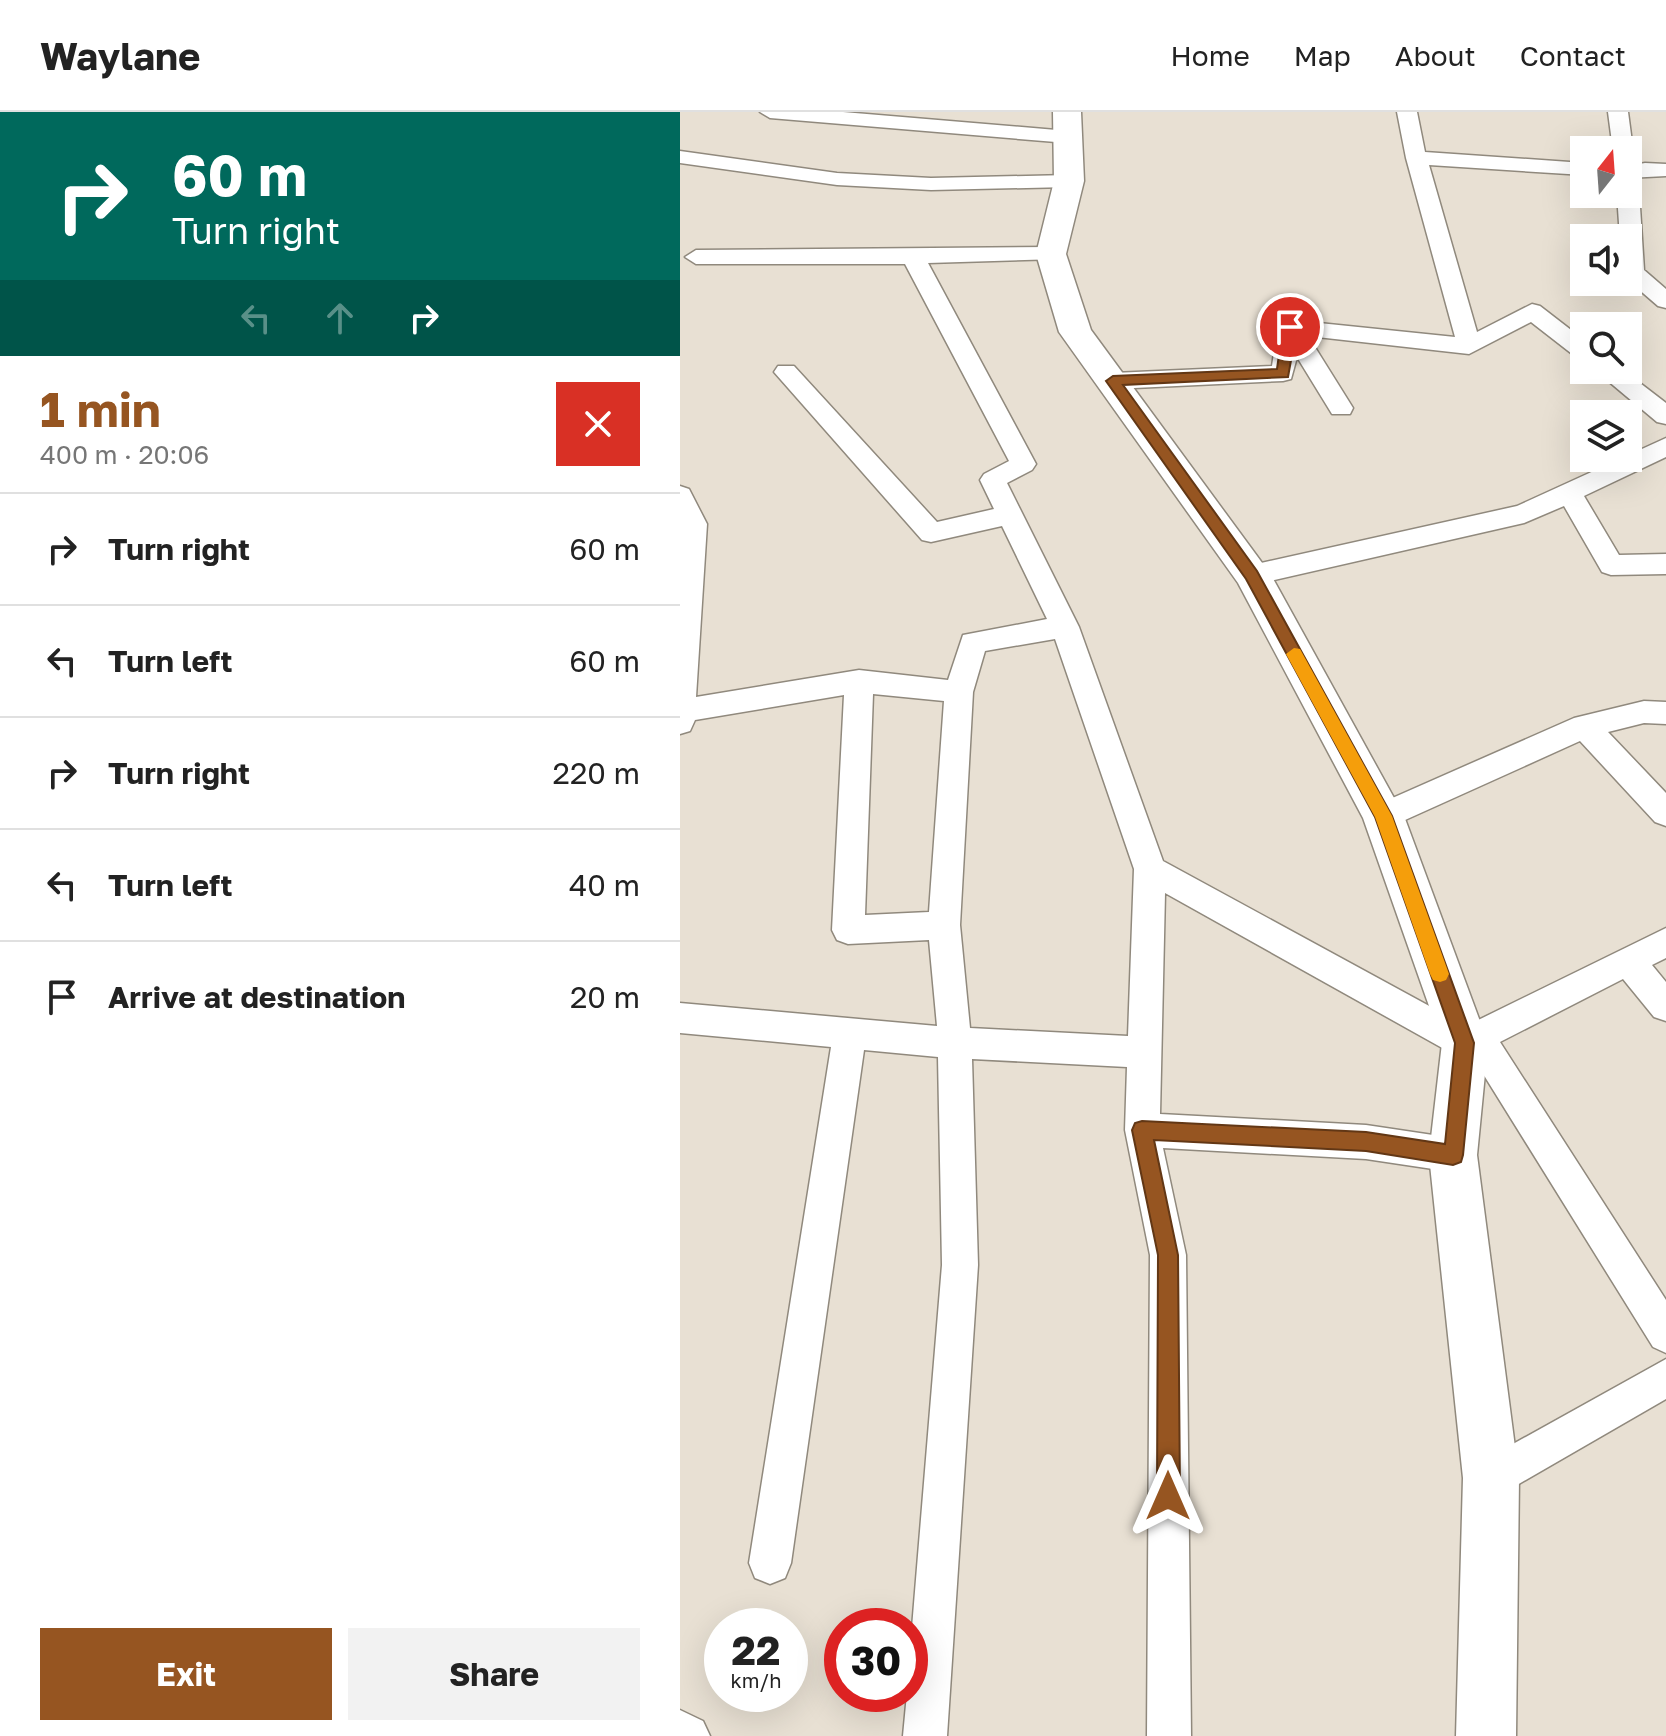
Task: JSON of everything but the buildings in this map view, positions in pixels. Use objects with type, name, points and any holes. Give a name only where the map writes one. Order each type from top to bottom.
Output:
[{"type":"street","points":[[770,112],[1067,124],[1069,181],[1051,254],[1075,332],[1252,575],[1383,816],[1472,1040],[1666,1334]]},
{"type":"street","points":[[1407,112],[1416,158],[1469,346]]},
{"type":"street","points":[[1618,112],[1621,136]]},
{"type":"street","points":[[680,157],[837,179],[931,184],[1069,181]]},
{"type":"street","points":[[1416,158],[1570,168]]},
{"type":"street","points":[[1642,170],[1666,170]]},
{"type":"street","points":[[1629,208],[1633,272],[1666,301]]},
{"type":"street","points":[[696,257],[1051,254]]},
{"type":"street","points":[[913,257],[1023,464],[993,480],[1065,627],[1150,869],[1142,1130],[1168,1255],[1169,1736]]},
{"type":"street","points":[[1290,327],[1469,346],[1532,311],[1570,341]]},
{"type":"street","points":[[1113,381],[1283,373],[1290,327]]},
{"type":"street","points":[[1290,327],[1341,408]]},
{"type":"street","points":[[786,372],[931,533],[1011,515]]},
{"type":"street","points":[[1625,384],[1666,416]]},
{"type":"street","points":[[1252,575],[1524,514],[1666,447]]},
{"type":"street","points":[[1569,493],[1611,565],[1666,564]]},
{"type":"street","points":[[680,495],[694,524],[681,717],[859,681],[959,692]]},
{"type":"street","points":[[925,1736],[960,1265],[955,1043],[944,925],[959,692],[973,642],[1065,627]]},
{"type":"street","points":[[859,681],[848,930],[944,925]]},
{"type":"street","points":[[1383,816],[1584,726],[1644,712],[1666,713]]},
{"type":"street","points":[[1584,726],[1666,813]]},
{"type":"street","points":[[1150,869],[1472,1040]]},
{"type":"street","points":[[1472,1040],[1666,942]]},
{"type":"street","points":[[1628,961],[1666,1006]]},
{"type":"street","points":[[680,1018],[955,1043],[1143,1052]]},
{"type":"street","points":[[770,1563],[850,1033]]},
{"type":"street","points":[[1472,1040],[1453,1155],[1491,1478],[1486,1736]]},
{"type":"street","points":[[1142,1130],[1366,1142],[1453,1155]]},
{"type":"street","points":[[1491,1478],[1666,1378]]},
{"type":"street","points":[[680,1732],[688,1736]]},
{"type":"slow traffic","points":[[1294,654],[1383,816],[1440,974]]},
{"type":"route","points":[[1168,1496],[1168,1255],[1142,1130],[1366,1142],[1453,1155],[1465,1043],[1383,816],[1252,575],[1113,381],[1283,373],[1290,327]]}]
